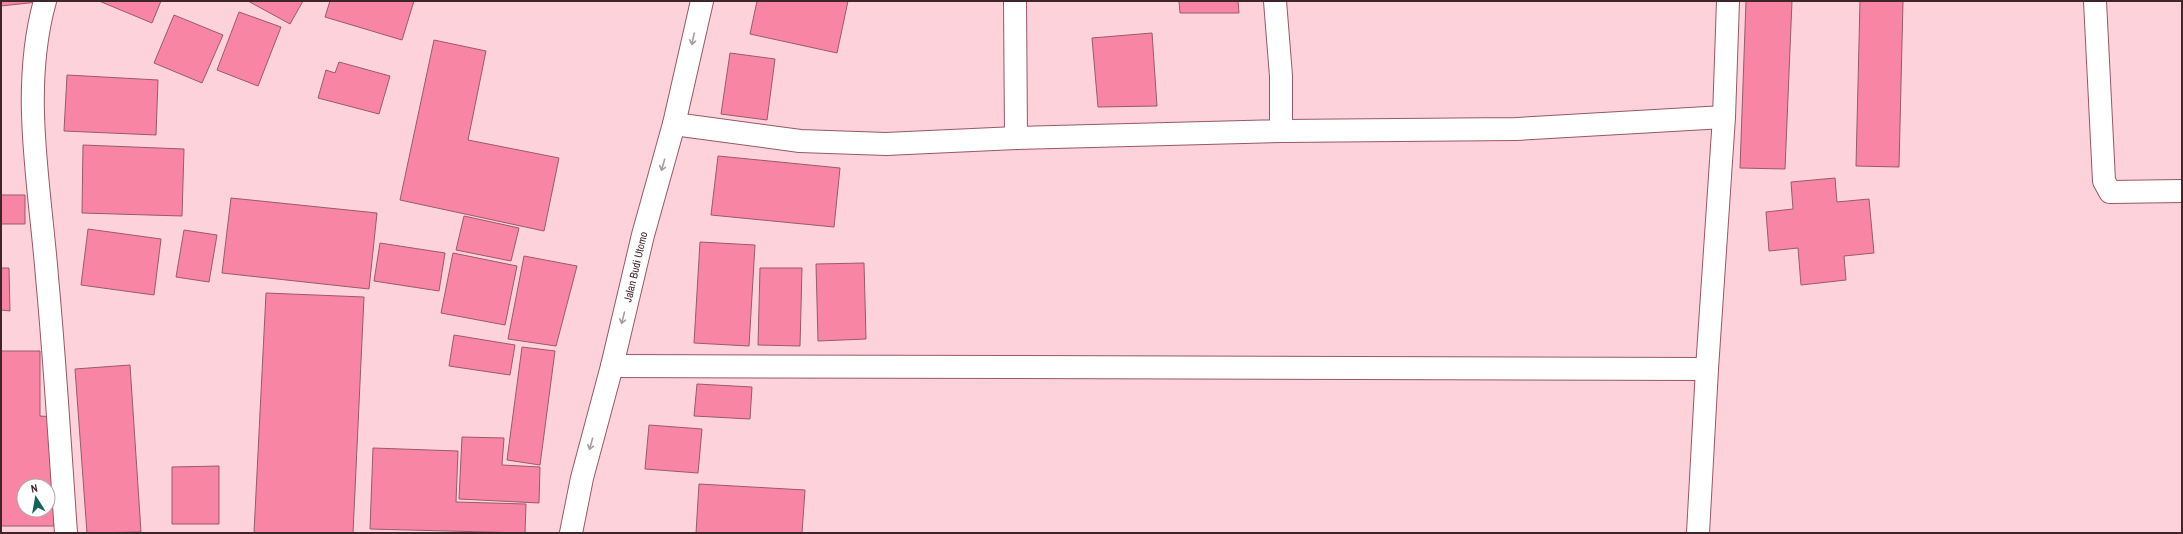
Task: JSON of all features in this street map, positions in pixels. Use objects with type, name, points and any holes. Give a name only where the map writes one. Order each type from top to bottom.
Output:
[{"type":"street","points":[[45,1],[37,31],[33,124],[47,278],[66,533]]},
{"type":"street","name":"Jalan Budi Utomo","points":[[571,533],[582,478],[612,366],[643,235],[674,124],[702,1]]},
{"type":"street","points":[[1015,1],[1016,138]]},
{"type":"street","points":[[1275,1],[1281,76],[1281,131]]},
{"type":"street","points":[[1698,533],[1707,369],[1724,118],[1728,1]]},
{"type":"street","points":[[2095,1],[2104,182],[2110,192],[2182,191]]},
{"type":"street","points":[[674,124],[800,142],[886,144],[1016,138],[1281,131],[1516,129],[1724,118]]},
{"type":"street","points":[[612,366],[1707,369]]},
{"type":"building","points":[[1,1],[38,1],[38,2],[1,6]]},
{"type":"building","points":[[99,1],[161,1],[152,23]]},
{"type":"building","points":[[248,1],[303,1],[290,24]]},
{"type":"building","points":[[330,1],[414,1],[402,40],[325,17]]},
{"type":"building","points":[[757,1],[848,1],[837,53],[750,34]]},
{"type":"building","points":[[1179,1],[1238,1],[1239,13],[1180,13]]},
{"type":"building","points":[[1746,1],[1792,1],[1785,169],[1740,168]]},
{"type":"building","points":[[1860,1],[1903,1],[1899,167],[1856,166]]},
{"type":"building","points":[[239,12],[281,27],[258,86],[217,70]]},
{"type":"building","points":[[174,15],[223,35],[202,83],[154,63]]},
{"type":"building","points":[[1152,33],[1157,106],[1098,107],[1092,38]]},
{"type":"building","points":[[434,40],[486,51],[468,140],[559,158],[544,231],[400,200]]},
{"type":"building","points":[[730,53],[775,59],[767,120],[721,114]]},
{"type":"building","points":[[339,62],[390,76],[379,114],[318,98],[326,70],[335,73]]},
{"type":"building","points":[[67,75],[158,80],[156,135],[64,131]]},
{"type":"building","points":[[83,145],[184,149],[182,216],[82,213]]},
{"type":"building","points":[[718,156],[840,168],[834,227],[711,215]]},
{"type":"building","points":[[1835,178],[1837,202],[1869,199],[1874,253],[1844,256],[1846,280],[1801,285],[1798,248],[1769,251],[1766,212],[1793,209],[1791,182]]},
{"type":"building","points":[[1,195],[25,195],[25,224],[1,224]]},
{"type":"building","points":[[231,198],[377,213],[369,289],[222,273]]},
{"type":"building","points":[[464,216],[519,228],[511,261],[456,250]]},
{"type":"building","points":[[88,229],[161,239],[154,295],[81,285]]},
{"type":"building","points":[[184,230],[217,235],[209,282],[176,277]]},
{"type":"building","points":[[700,242],[755,245],[749,346],[694,343]]},
{"type":"building","points":[[380,243],[445,253],[439,291],[374,281]]},
{"type":"building","points":[[453,253],[517,266],[505,325],[441,313]]},
{"type":"building","points":[[524,256],[577,266],[556,346],[508,339]]},
{"type":"building","points":[[864,263],[866,339],[818,341],[816,264]]},
{"type":"building","points":[[1,268],[9,268],[10,311],[1,310]]},
{"type":"building","points":[[760,268],[802,268],[800,346],[758,345]]},
{"type":"building","points":[[266,293],[364,297],[353,533],[254,533]]},
{"type":"building","points":[[454,335],[515,345],[510,375],[449,366]]},
{"type":"building","points":[[522,347],[555,351],[540,465],[507,460]]},
{"type":"building","points":[[1,351],[40,351],[40,416],[54,417],[54,478],[16,478],[16,518],[54,518],[54,526],[1,526]]},
{"type":"building","points":[[130,365],[141,532],[87,533],[75,369]]},
{"type":"building","points":[[697,384],[752,387],[750,419],[694,416]]},
{"type":"building","points":[[649,425],[702,429],[698,473],[645,469]]},
{"type":"building","points":[[462,437],[504,438],[502,465],[540,467],[539,503],[459,499]]},
{"type":"building","points":[[373,448],[458,451],[456,502],[526,504],[525,533],[370,529]]},
{"type":"building","points":[[219,466],[219,524],[172,524],[172,467]]},
{"type":"building","points":[[699,484],[805,490],[802,533],[696,533]]}]
